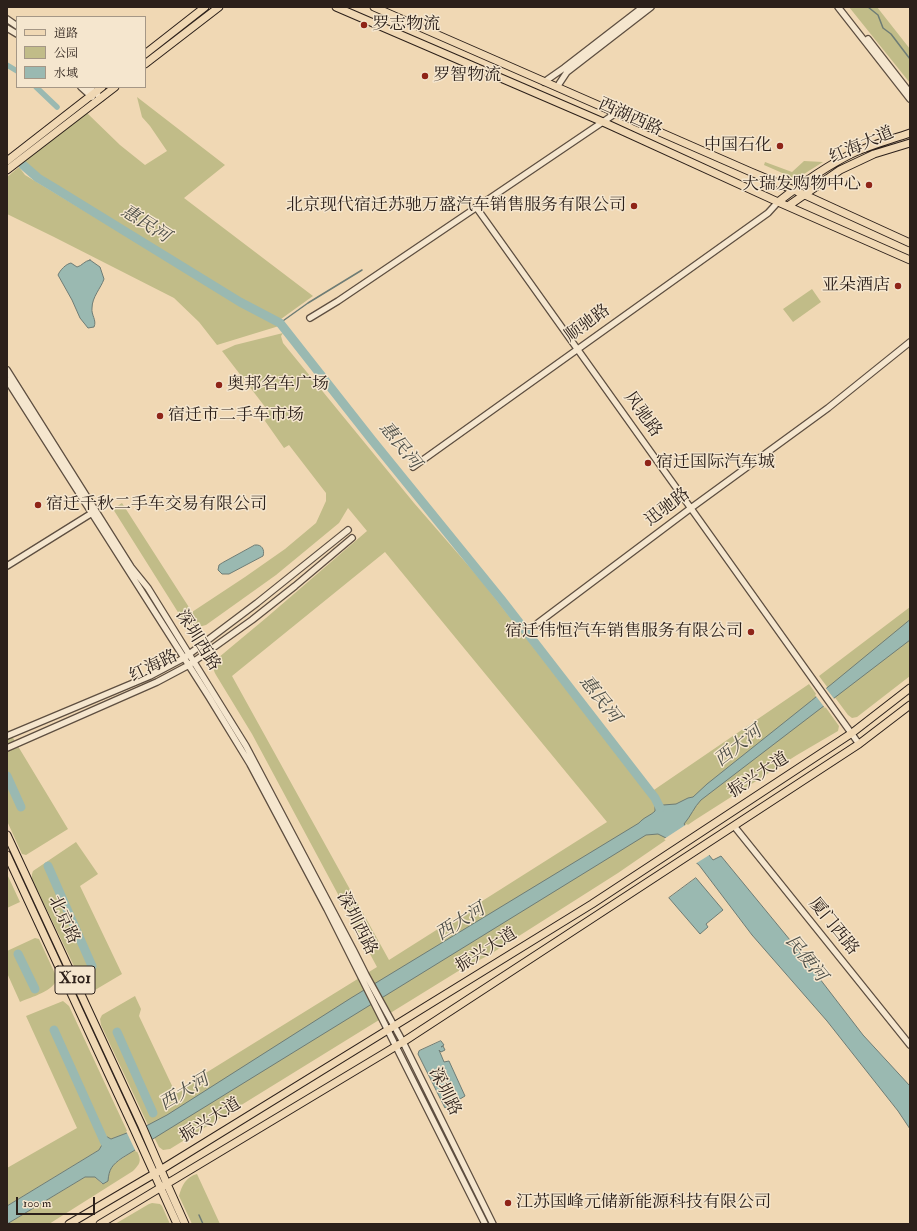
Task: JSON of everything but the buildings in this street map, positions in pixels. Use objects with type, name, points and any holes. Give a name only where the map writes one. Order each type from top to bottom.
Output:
[{"type":"main road","points":[[146,53],[205,7]]},
{"type":"main road","points":[[146,63],[219,7]]},
{"type":"main road","name":"西湖西路","points":[[336,7],[603,122],[778,202],[910,260]]},
{"type":"main road","name":"西湖西路","points":[[374,7],[794,190],[910,243]]},
{"type":"main road","points":[[7,161],[101,88]]},
{"type":"main road","points":[[7,170],[114,88]]},
{"type":"main road","name":"红海大道","points":[[778,202],[830,166],[851,154],[867,147],[910,133]]},
{"type":"main road","name":"红海大道","points":[[788,206],[803,194],[840,170],[874,154],[910,142]]},
{"type":"main road","name":"振兴大道","points":[[69,1224],[157,1172],[592,904],[852,733],[910,688]]},
{"type":"main road","name":"振兴大道","points":[[100,1224],[400,1044],[859,744],[910,705]]},
{"type":"main road","name":"北京路","points":[[7,834],[142,1126],[149,1142],[157,1172]]},
{"type":"main road","name":"北京路","points":[[7,855],[142,1147],[157,1172]]},
{"type":"main road","points":[[157,1172],[177,1224]]},
{"type":"main road","points":[[163,1186],[185,1224]]},
{"type":"street","points":[[544,82],[643,7]]},
{"type":"street","points":[[557,87],[567,72],[651,7]]},
{"type":"street","points":[[838,7],[910,99]]},
{"type":"street","points":[[842,7],[910,93]]},
{"type":"street","points":[[7,19],[16,25]]},
{"type":"street","points":[[7,28],[16,33]]},
{"type":"street","points":[[83,88],[93,94],[99,100]]},
{"type":"street","points":[[90,88],[93,94]]},
{"type":"street","points":[[310,318],[338,301],[616,113]]},
{"type":"street","name":"顺驰路","points":[[413,467],[577,348],[768,213],[778,202]]},
{"type":"street","name":"风驰路","points":[[476,207],[859,744]]},
{"type":"street","name":"迅驰路","points":[[538,623],[691,508],[828,408],[910,342]]},
{"type":"street","name":"深圳西路","points":[[7,370],[131,567],[148,588],[253,771],[364,977]]},
{"type":"street","name":"深圳西路","points":[[7,380],[92,513],[187,656]]},
{"type":"street","points":[[7,566],[92,513]]},
{"type":"street","name":"红海路","points":[[7,736],[150,676],[187,656],[252,608],[348,530]]},
{"type":"street","name":"红海路","points":[[7,748],[158,682],[191,664],[252,620],[352,538]]},
{"type":"street","name":"厦门西路","points":[[734,826],[910,1046]]},
{"type":"street","name":"深圳路","points":[[364,977],[386,1011],[391,1028]]},
{"type":"street","name":"深圳路","points":[[364,977],[380,1015],[391,1028],[400,1044],[493,1224]]},
{"type":"street","name":"深圳路","points":[[400,1044],[485,1224]]},
{"type":"green space","points":[[849,7],[877,7],[910,49],[910,83]]},
{"type":"green space","points":[[137,97],[225,165],[184,198],[313,296],[281,319],[277,320],[235,297],[52,183],[25,164],[24,160],[86,112],[120,145],[145,165],[167,151],[142,117]]},
{"type":"green space","points":[[804,161],[823,162],[796,179],[764,165],[765,162],[792,172]]},
{"type":"green space","points":[[19,167],[25,175],[199,280],[279,326],[217,345],[199,322],[174,298],[7,214],[7,177]]},
{"type":"green space","points":[[812,289],[821,302],[793,322],[783,309]]},
{"type":"green space","points":[[283,333],[281,336],[283,343],[414,503],[480,579],[648,794],[809,684],[839,726],[838,731],[797,755],[695,820],[618,873],[489,955],[460,970],[170,1149],[163,1150],[159,1147],[148,1125],[101,1025],[100,1019],[102,1015],[135,996],[141,1009],[139,1016],[175,1092],[377,967],[252,734],[214,670],[214,664],[218,658],[367,531],[348,508],[339,523],[276,575],[206,625],[195,627],[189,625],[181,617],[113,509],[122,503],[192,612],[285,549],[316,523],[326,501],[326,493],[289,445],[284,448],[265,421],[269,412],[222,351],[235,345]],"holes":[[[385,552],[607,822],[389,960],[232,676]]]},
{"type":"green space","points":[[910,607],[910,676],[857,717],[852,718],[848,715],[819,676]]},
{"type":"green space","points":[[7,728],[68,829],[26,855],[22,854],[7,821]]},
{"type":"green space","points":[[76,842],[98,874],[80,886],[122,974],[90,992],[86,991],[32,879],[33,871]]},
{"type":"green space","points":[[7,874],[20,902],[7,908]]},
{"type":"green space","points":[[35,938],[39,939],[57,978],[52,987],[36,996],[20,1002],[7,973],[7,951]]},
{"type":"green space","points":[[63,1001],[69,1006],[128,1133],[111,1139],[98,1133],[103,1143],[99,1150],[7,1206],[7,1168],[77,1128],[26,1016]]},
{"type":"green space","points":[[136,1149],[140,1161],[133,1171],[49,1224],[7,1224],[85,1177],[95,1177],[102,1184],[108,1181],[108,1171],[111,1166]]},
{"type":"green space","points":[[197,1174],[220,1224],[192,1224],[179,1196],[185,1182],[193,1175]]},
{"type":"green space","points":[[149,1204],[160,1204],[162,1206],[170,1224],[115,1224]]},
{"type":"water","points":[[90,260],[100,267],[104,279],[92,304],[95,324],[94,327],[88,328],[80,318],[58,275],[63,268],[71,263],[77,267]]},
{"type":"water","points":[[255,545],[259,545],[262,548],[264,552],[263,556],[229,574],[222,574],[218,570],[219,565]]},
{"type":"water","points":[[910,620],[910,640],[701,800],[684,824],[713,860],[721,856],[790,940],[863,1035],[910,1086],[910,1129],[898,1111],[827,1021],[752,935],[699,865],[666,838],[658,834],[646,835],[122,1158],[112,1168],[109,1173],[108,1181],[103,1184],[95,1177],[85,1177],[7,1224],[7,1206],[99,1150],[103,1143],[98,1133],[111,1139],[148,1125],[167,1115],[351,998],[639,823],[655,811],[655,798],[663,805],[676,804],[693,797],[707,784]]},
{"type":"water","points":[[696,878],[723,910],[706,924],[708,927],[700,934],[669,898]]},
{"type":"water","points":[[441,1041],[444,1045],[441,1047],[443,1046],[445,1050],[441,1052],[439,1050],[444,1062],[449,1061],[465,1096],[445,1108],[418,1054],[419,1051]]},
{"type":"pier","points":[[825,687],[835,700],[825,708],[815,695]]},
{"type":"pier","points":[[687,824],[711,854],[695,864],[664,839]]},
{"type":"pier","points":[[145,1124],[153,1141],[136,1152],[126,1131]]},
{"type":"waterway","points":[[868,7],[878,15],[883,28],[891,34],[910,59]]},
{"type":"waterway","points":[[7,65],[16,70]]},
{"type":"waterway","points":[[37,88],[57,107]]},
{"type":"waterway","name":"惠民河","points":[[23,165],[38,178],[240,302],[280,323],[372,440],[501,599],[655,798],[660,808]]},
{"type":"waterway","points":[[280,323],[308,303],[362,270]]},
{"type":"waterway","points":[[7,776],[21,807]]},
{"type":"waterway","points":[[48,866],[92,966]]},
{"type":"waterway","points":[[18,954],[35,989]]},
{"type":"waterway","points":[[54,1030],[105,1143]]},
{"type":"waterway","name":"西大河","points":[[117,1032],[153,1113]]},
{"type":"waterway","points":[[199,1215],[203,1224]]},
{"type":"place","name":"罗志物流","points":[[364,25]]},
{"type":"place","name":"罗智物流","points":[[425,76]]},
{"type":"place","name":"中国石化","points":[[780,146]]},
{"type":"place","name":"大瑞发购物中心","points":[[869,185]]},
{"type":"place","name":"北京现代宿迁苏驰万盛汽车销售服务有限公司","points":[[634,206]]},
{"type":"place","name":"亚朵酒店","points":[[898,286]]},
{"type":"place","name":"奥邦名车广场","points":[[219,385]]},
{"type":"place","name":"宿迁市二手车市场","points":[[160,416]]},
{"type":"place","name":"宿迁国际汽车城","points":[[648,463]]},
{"type":"place","name":"宿迁千秋二手车交易有限公司","points":[[38,505]]},
{"type":"place","name":"宿迁伟恒汽车销售服务有限公司","points":[[751,632]]},
{"type":"place","name":"江苏国峰元储新能源科技有限公司","points":[[508,1203]]},
{"type":"water label","name":"民便河","points":[[805,959]]}]
